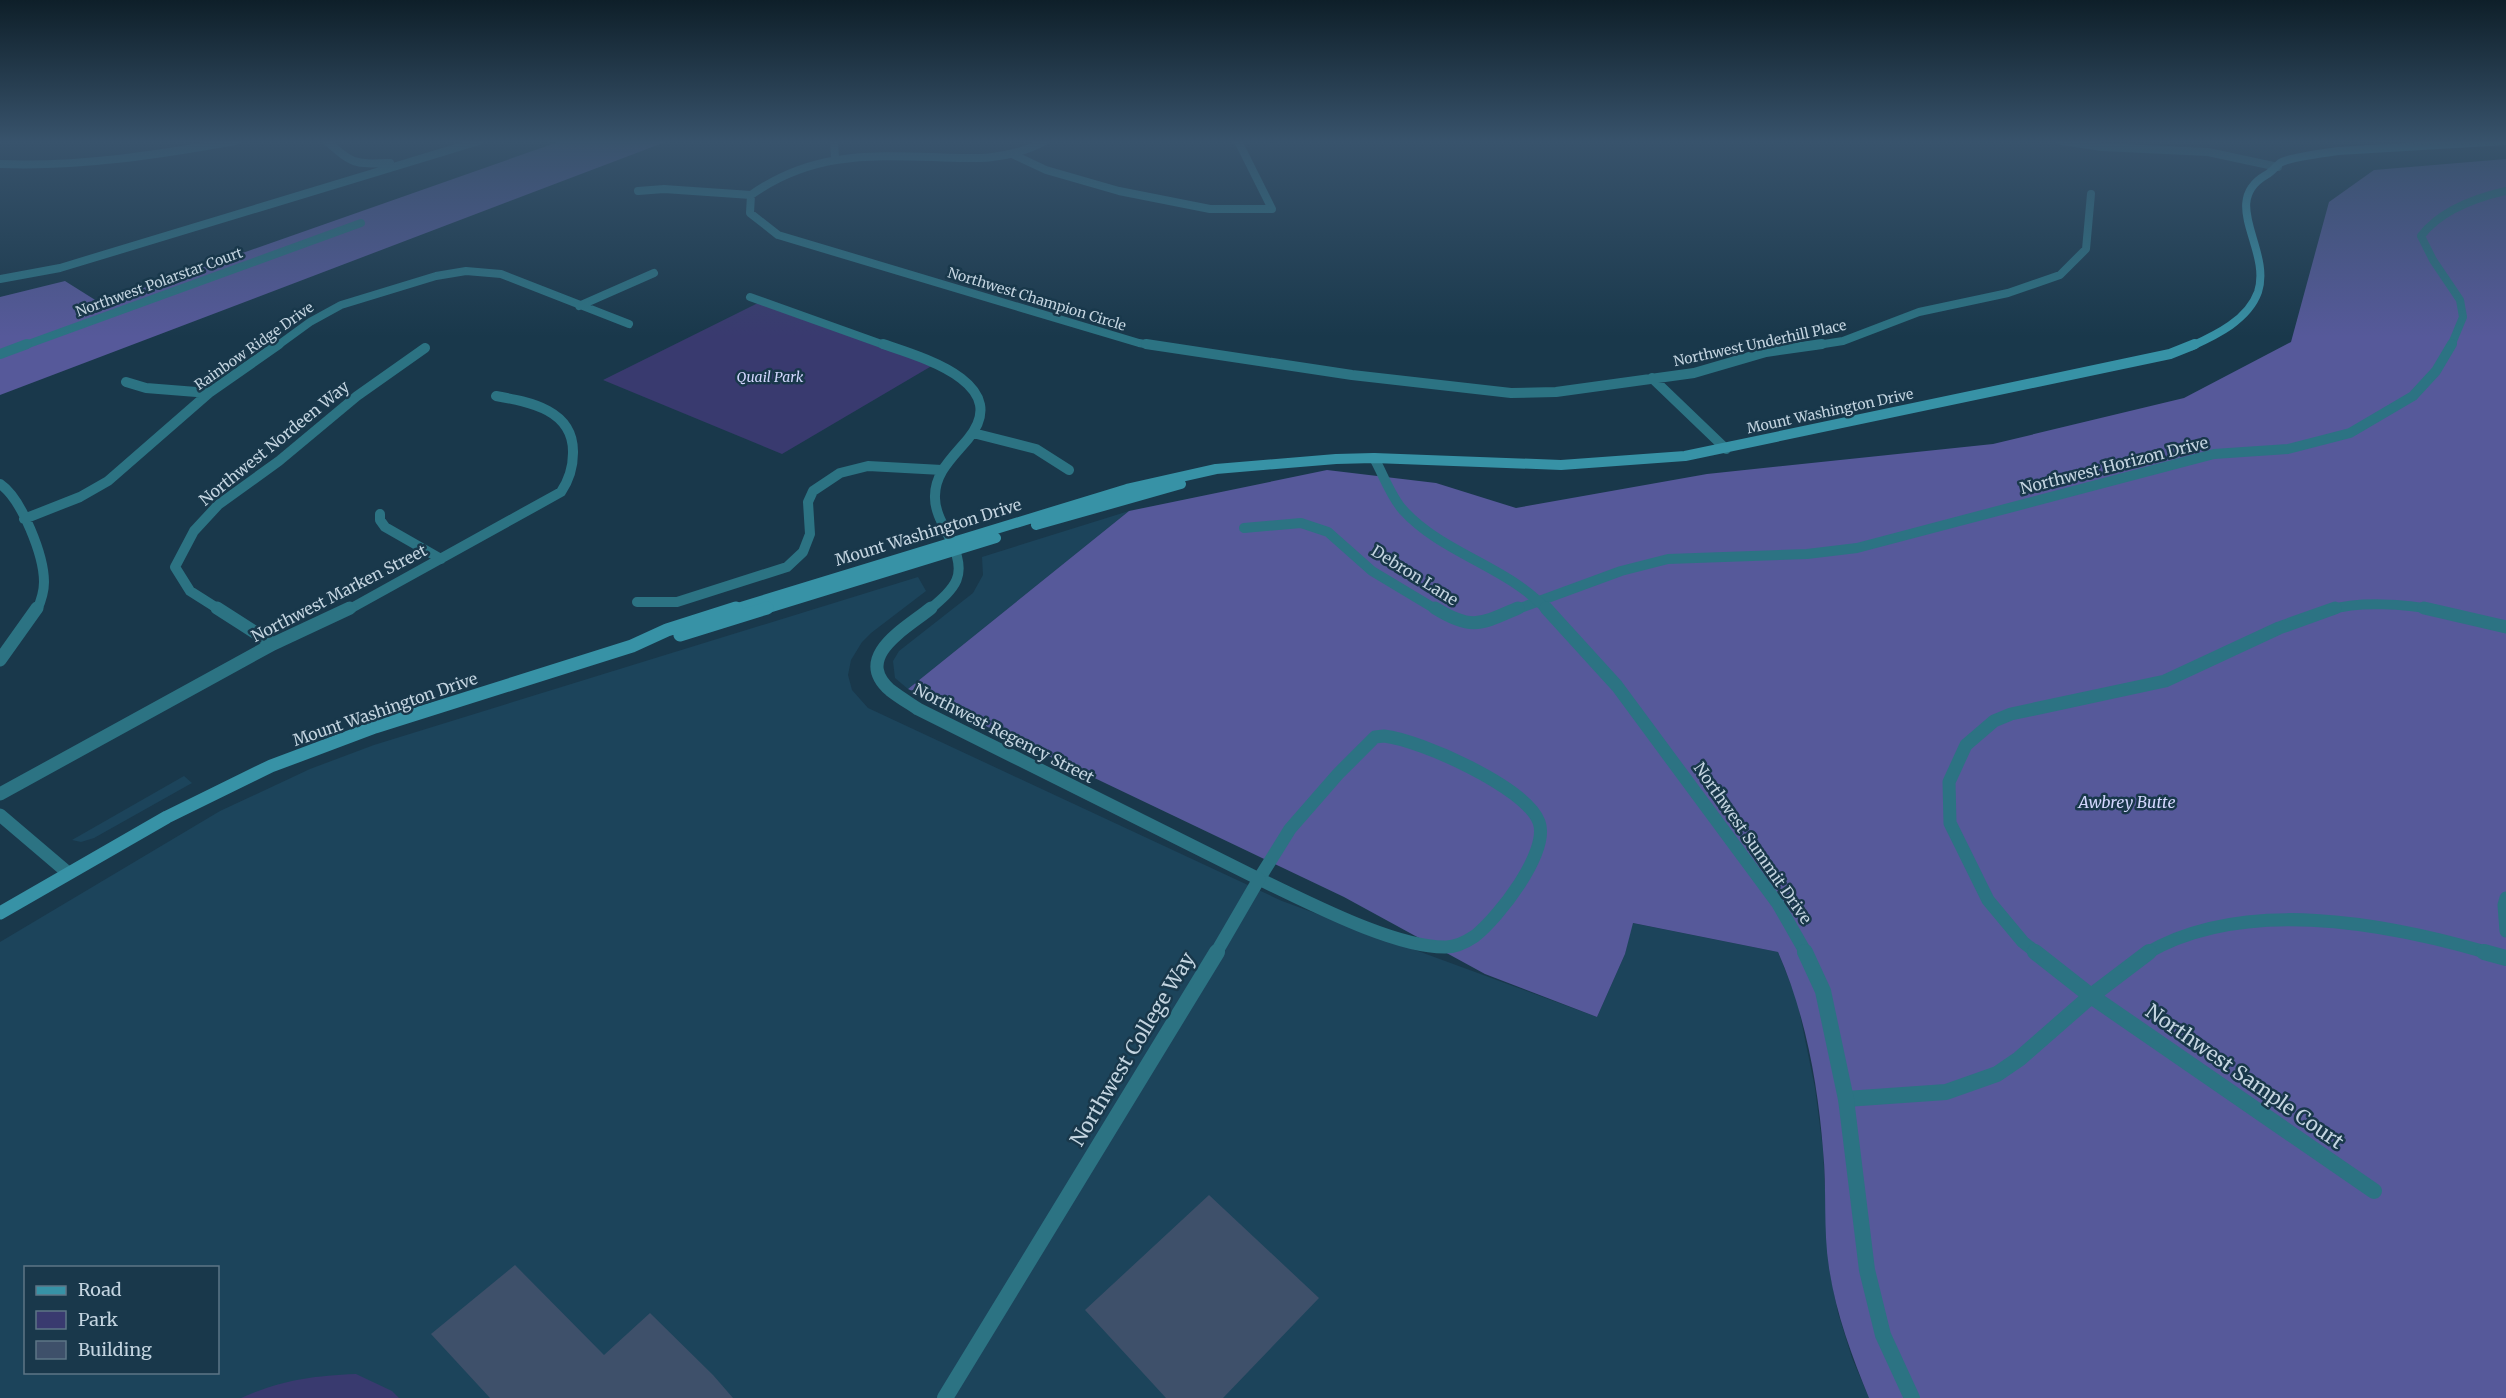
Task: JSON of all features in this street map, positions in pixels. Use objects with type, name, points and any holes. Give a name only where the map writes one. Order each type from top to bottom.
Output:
[{"type":"main road","name":"Mount Washington Drive","points":[[0,913],[192,803],[272,765],[401,717],[632,646],[669,638],[954,546],[1127,498],[1220,476],[1237,469],[1282,463],[1374,458],[1533,465],[1599,464],[1685,456],[2170,354],[2226,329],[2242,316],[2259,291],[2262,277],[2259,256],[2246,206]]},
{"type":"street","points":[[0,279],[60,268],[264,206]]},
{"type":"street","name":"Northwest Champion Circle","points":[[750,206],[750,213],[778,235],[1111,336],[1160,348],[1352,375],[1511,393],[1556,392],[1652,378]]},
{"type":"street","points":[[1196,206],[1210,209],[1272,209],[1271,206]]},
{"type":"street","name":"Northwest Underhill Place","points":[[1652,378],[1694,373],[1766,352],[1843,341],[1919,312],[2008,293],[2060,275],[2086,249],[2090,206]]},
{"type":"street","name":"Northwest Horizon Drive","points":[[1538,600],[1621,571],[1668,559],[1807,554],[1857,548],[2214,454],[2288,449],[2350,433],[2413,396],[2436,372],[2451,346],[2463,316],[2460,300],[2433,260],[2421,236],[2425,229],[2462,206]]},
{"type":"street","name":"Northwest Polarstar Court","points":[[0,354],[361,223]]},
{"type":"street","name":"Rainbow Ridge Drive","points":[[24,519],[80,497],[108,481],[209,393],[325,312],[355,299],[436,276],[466,271],[501,274],[629,324]]},
{"type":"street","points":[[579,306],[654,273]]},
{"type":"street","name":"Northwest Regency Street","points":[[750,297],[934,362],[962,377],[974,390],[981,409],[973,433],[942,470],[935,498],[961,567],[958,580],[936,602],[894,635],[881,652],[877,664],[878,675],[884,687],[918,710],[1259,879]]},
{"type":"street","name":"Northwest Nordeen Way","points":[[273,644],[190,591],[175,567],[184,543],[202,520],[237,489],[278,462],[357,396],[425,348]]},
{"type":"street","points":[[1652,378],[1726,449]]},
{"type":"street","points":[[126,382],[146,388],[209,393]]},
{"type":"street","name":"Northwest Marken Street","points":[[0,794],[273,644],[331,619],[551,499],[567,483],[573,460],[573,436],[566,424],[552,414],[520,400],[496,396]]},
{"type":"street","points":[[973,433],[1032,447],[1047,453],[1069,470]]},
{"type":"street","name":"Northwest Summit Drive","points":[[1374,458],[1402,508],[1425,530],[1502,574],[1538,600],[1617,686],[1778,904],[1799,939],[1823,992],[1846,1099],[1867,1270],[1882,1335],[1912,1398]]},
{"type":"street","points":[[637,602],[677,602],[788,567],[803,552],[810,534],[808,502],[813,491],[840,473],[868,466],[942,470]]},
{"type":"street","points":[[0,484],[9,490],[24,519],[41,556],[45,581],[43,599],[21,634],[0,660]]},
{"type":"street","points":[[380,514],[380,520],[385,527],[441,558]]},
{"type":"street","name":"Debron Lane","points":[[1244,528],[1301,523],[1328,532],[1372,571],[1449,617],[1470,624],[1499,618],[1538,600]]},
{"type":"street","name":"Northwest Sample Court","points":[[2374,1191],[2091,996],[2023,942],[1988,900],[1950,823],[1948,782],[1966,745],[1994,722],[2011,714],[2164,681],[2278,628],[2339,607],[2385,605],[2431,609],[2506,627]]},
{"type":"street","name":"Northwest College Way","points":[[945,1398],[1248,902],[1259,879],[1290,829],[1338,774],[1375,737],[1394,737],[1492,777],[1524,800],[1537,817],[1542,838],[1535,861],[1487,926],[1472,939],[1457,946],[1443,948],[1423,945],[1376,930],[1259,879]]},
{"type":"street","points":[[0,816],[67,873]]},
{"type":"street","points":[[2506,898],[2504,905],[2506,931]]},
{"type":"street","points":[[1846,1099],[1946,1092],[1997,1074],[2019,1059],[2091,996],[2148,952],[2178,938],[2244,921],[2283,919],[2389,928],[2445,940],[2506,958]]},
{"type":"shaded area","points":[[1129,511],[908,689],[895,678],[893,661],[899,651],[973,593],[983,575],[982,557]]},
{"type":"shaded area","points":[[918,577],[926,591],[871,633],[862,642],[851,660],[848,675],[852,690],[868,708],[1282,901],[1597,1017],[1625,954],[1632,923],[1778,952],[1797,1000],[1815,1088],[1823,1150],[1829,1268],[1838,1313],[1852,1358],[1869,1398],[0,1398],[0,942],[220,811],[310,769],[374,745]]},
{"type":"shaded area","points":[[184,776],[192,783],[94,838],[81,842],[72,840]]},
{"type":"green space","points":[[375,206],[496,206],[0,395],[0,297],[65,281],[100,303]]},
{"type":"green space","name":"Awbrey Butte","points":[[2328,206],[2506,206],[2506,1398],[1869,1398],[1845,1334],[1832,1285],[1826,1239],[1823,1150],[1814,1074],[1796,999],[1778,952],[1633,923],[1625,954],[1597,1017],[1485,974],[1344,897],[908,689],[1129,511],[1327,470],[1436,483],[1516,508],[1707,474],[1993,444],[2184,398],[2291,342]]},
{"type":"green space","name":"Quail Park","points":[[760,302],[935,364],[782,454],[603,380]]},
{"type":"green space","points":[[356,1374],[392,1391],[399,1398],[241,1398],[297,1380]]},
{"type":"building","points":[[1209,1195],[1319,1298],[1223,1398],[1166,1398],[1085,1310]]},
{"type":"building","points":[[515,1265],[604,1355],[650,1313],[733,1398],[490,1398],[431,1334]]}]
